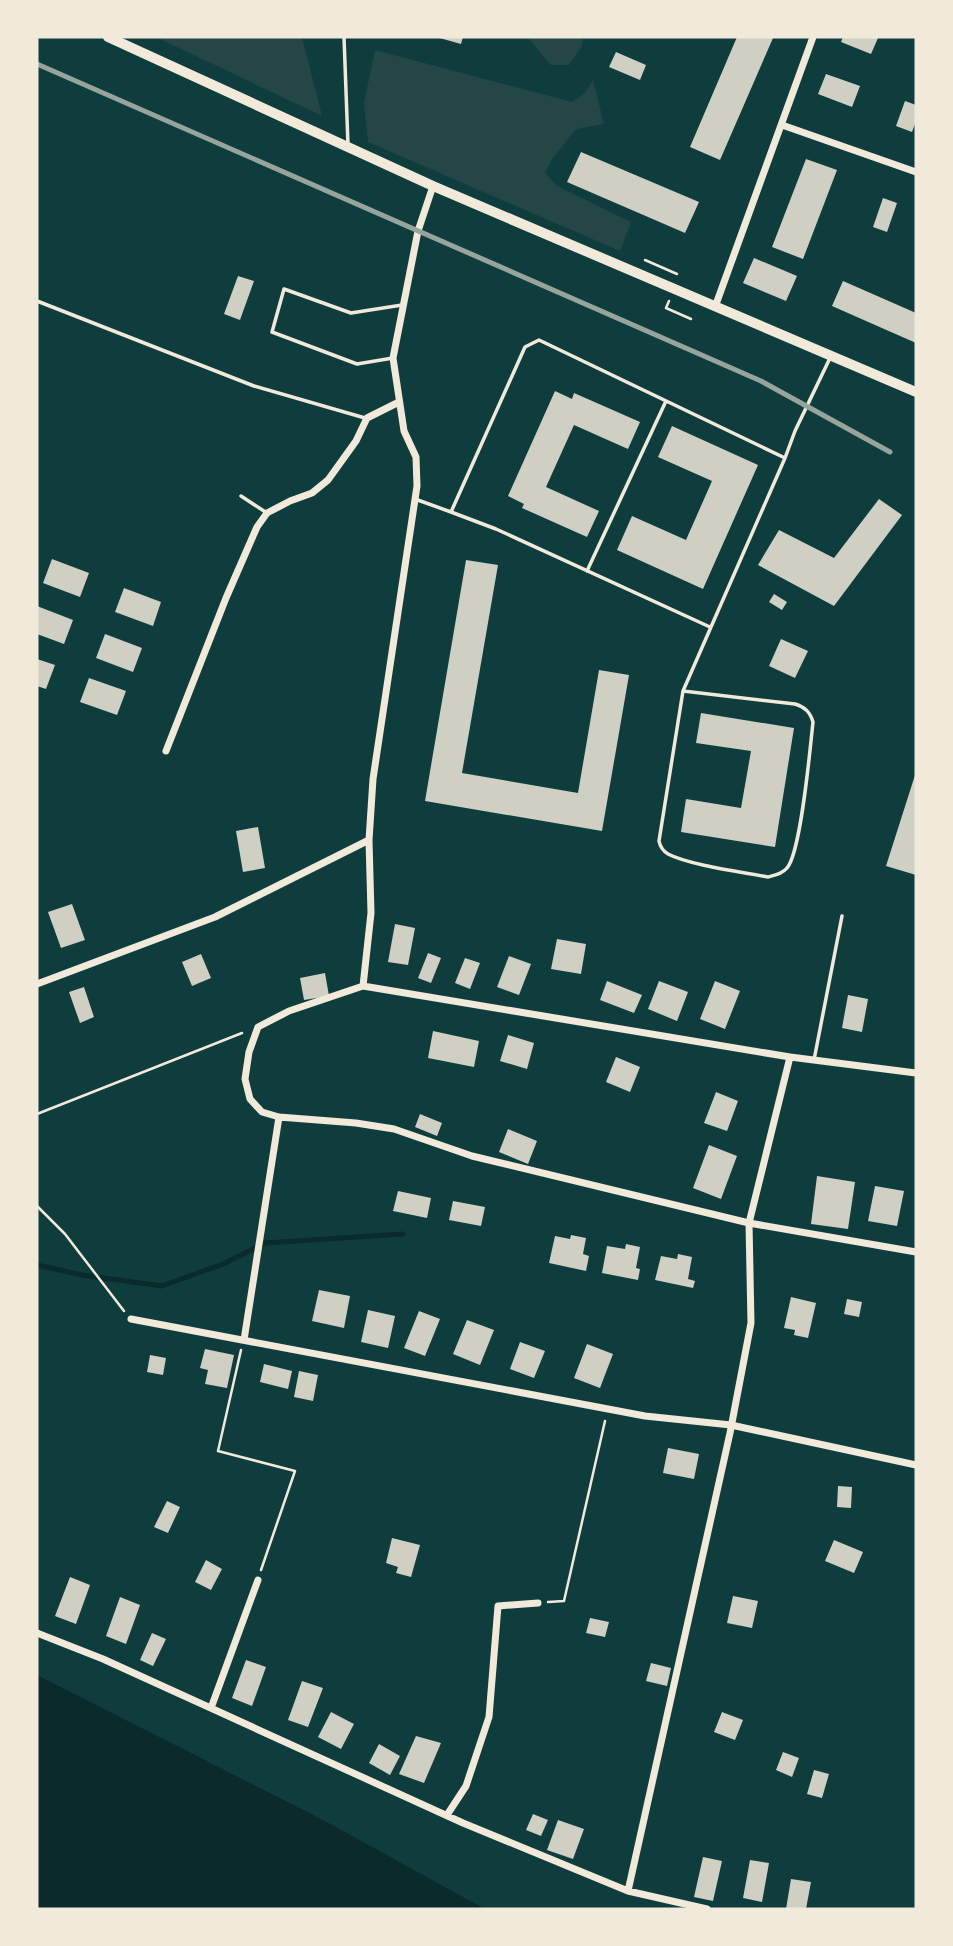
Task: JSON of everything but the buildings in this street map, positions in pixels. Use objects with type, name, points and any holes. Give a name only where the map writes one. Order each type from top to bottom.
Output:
[{"type":"street","points":[[108,37],[433,186],[916,392]]},
{"type":"street","points":[[715,307],[813,37]]},
{"type":"street","points":[[782,125],[916,172]]},
{"type":"street","points":[[363,986],[371,914],[369,840],[373,779],[417,486],[416,457],[404,431],[393,358],[418,231],[433,186]]},
{"type":"street","points":[[166,751],[257,527],[267,513],[312,493],[328,480],[356,441],[367,418],[399,402]]},
{"type":"street","points":[[37,984],[215,917],[369,840]]},
{"type":"street","points":[[916,1073],[790,1057],[363,986],[289,1011],[258,1027],[249,1052],[245,1079],[250,1099],[262,1112],[279,1117],[394,1129],[472,1156],[749,1223],[916,1252]]},
{"type":"street","points":[[628,1891],[751,1323],[749,1223],[790,1057]]},
{"type":"street","points":[[244,1340],[279,1117]]},
{"type":"street","points":[[131,1319],[645,1416],[731,1425],[916,1465]]},
{"type":"street","points":[[211,1708],[258,1580]]},
{"type":"street","points":[[447,1815],[466,1786],[489,1717],[498,1606],[538,1603]]},
{"type":"street","points":[[37,1633],[103,1658],[447,1815],[628,1891],[707,1909]]},
{"type":"lane","points":[[344,37],[348,147]]},
{"type":"lane","points":[[393,358],[357,364],[272,332],[284,289],[351,313],[404,304]]},
{"type":"lane","points":[[37,301],[254,386],[367,418]]},
{"type":"lane","points":[[451,512],[526,347],[540,340],[785,458]]},
{"type":"lane","points":[[683,691],[795,704],[811,715],[813,722],[796,846],[788,868],[779,874],[768,877],[685,860],[667,854],[659,841],[683,691],[830,356]]},
{"type":"lane","points":[[587,571],[666,401]]},
{"type":"lane","points":[[241,496],[267,513]]},
{"type":"lane","points":[[415,499],[587,571],[710,627]]},
{"type":"lane","points":[[814,1060],[842,916]]},
{"type":"path","points":[[37,1114],[258,1027]]},
{"type":"path","points":[[37,1206],[65,1234],[131,1319]]},
{"type":"path","points":[[244,1340],[218,1451],[295,1471],[258,1580]]},
{"type":"path","points":[[538,1603],[564,1601],[608,1409]]},
{"type":"shaded area","points":[[156,37],[302,37],[322,116]]},
{"type":"shaded area","points":[[527,37],[583,37],[582,46],[569,65],[551,65]]},
{"type":"shaded area","points":[[375,50],[572,102],[585,93],[593,80],[604,124],[576,129],[552,159],[545,173],[557,186],[631,222],[620,251],[368,142],[364,103]]},
{"type":"shaded area","points":[[37,1675],[323,1820],[485,1909],[37,1909]]},
{"type":"waterway","points":[[37,1265],[82,1275],[162,1286],[223,1264],[265,1243],[403,1234]]},
{"type":"railway","points":[[37,64],[761,381],[890,452]]}]
